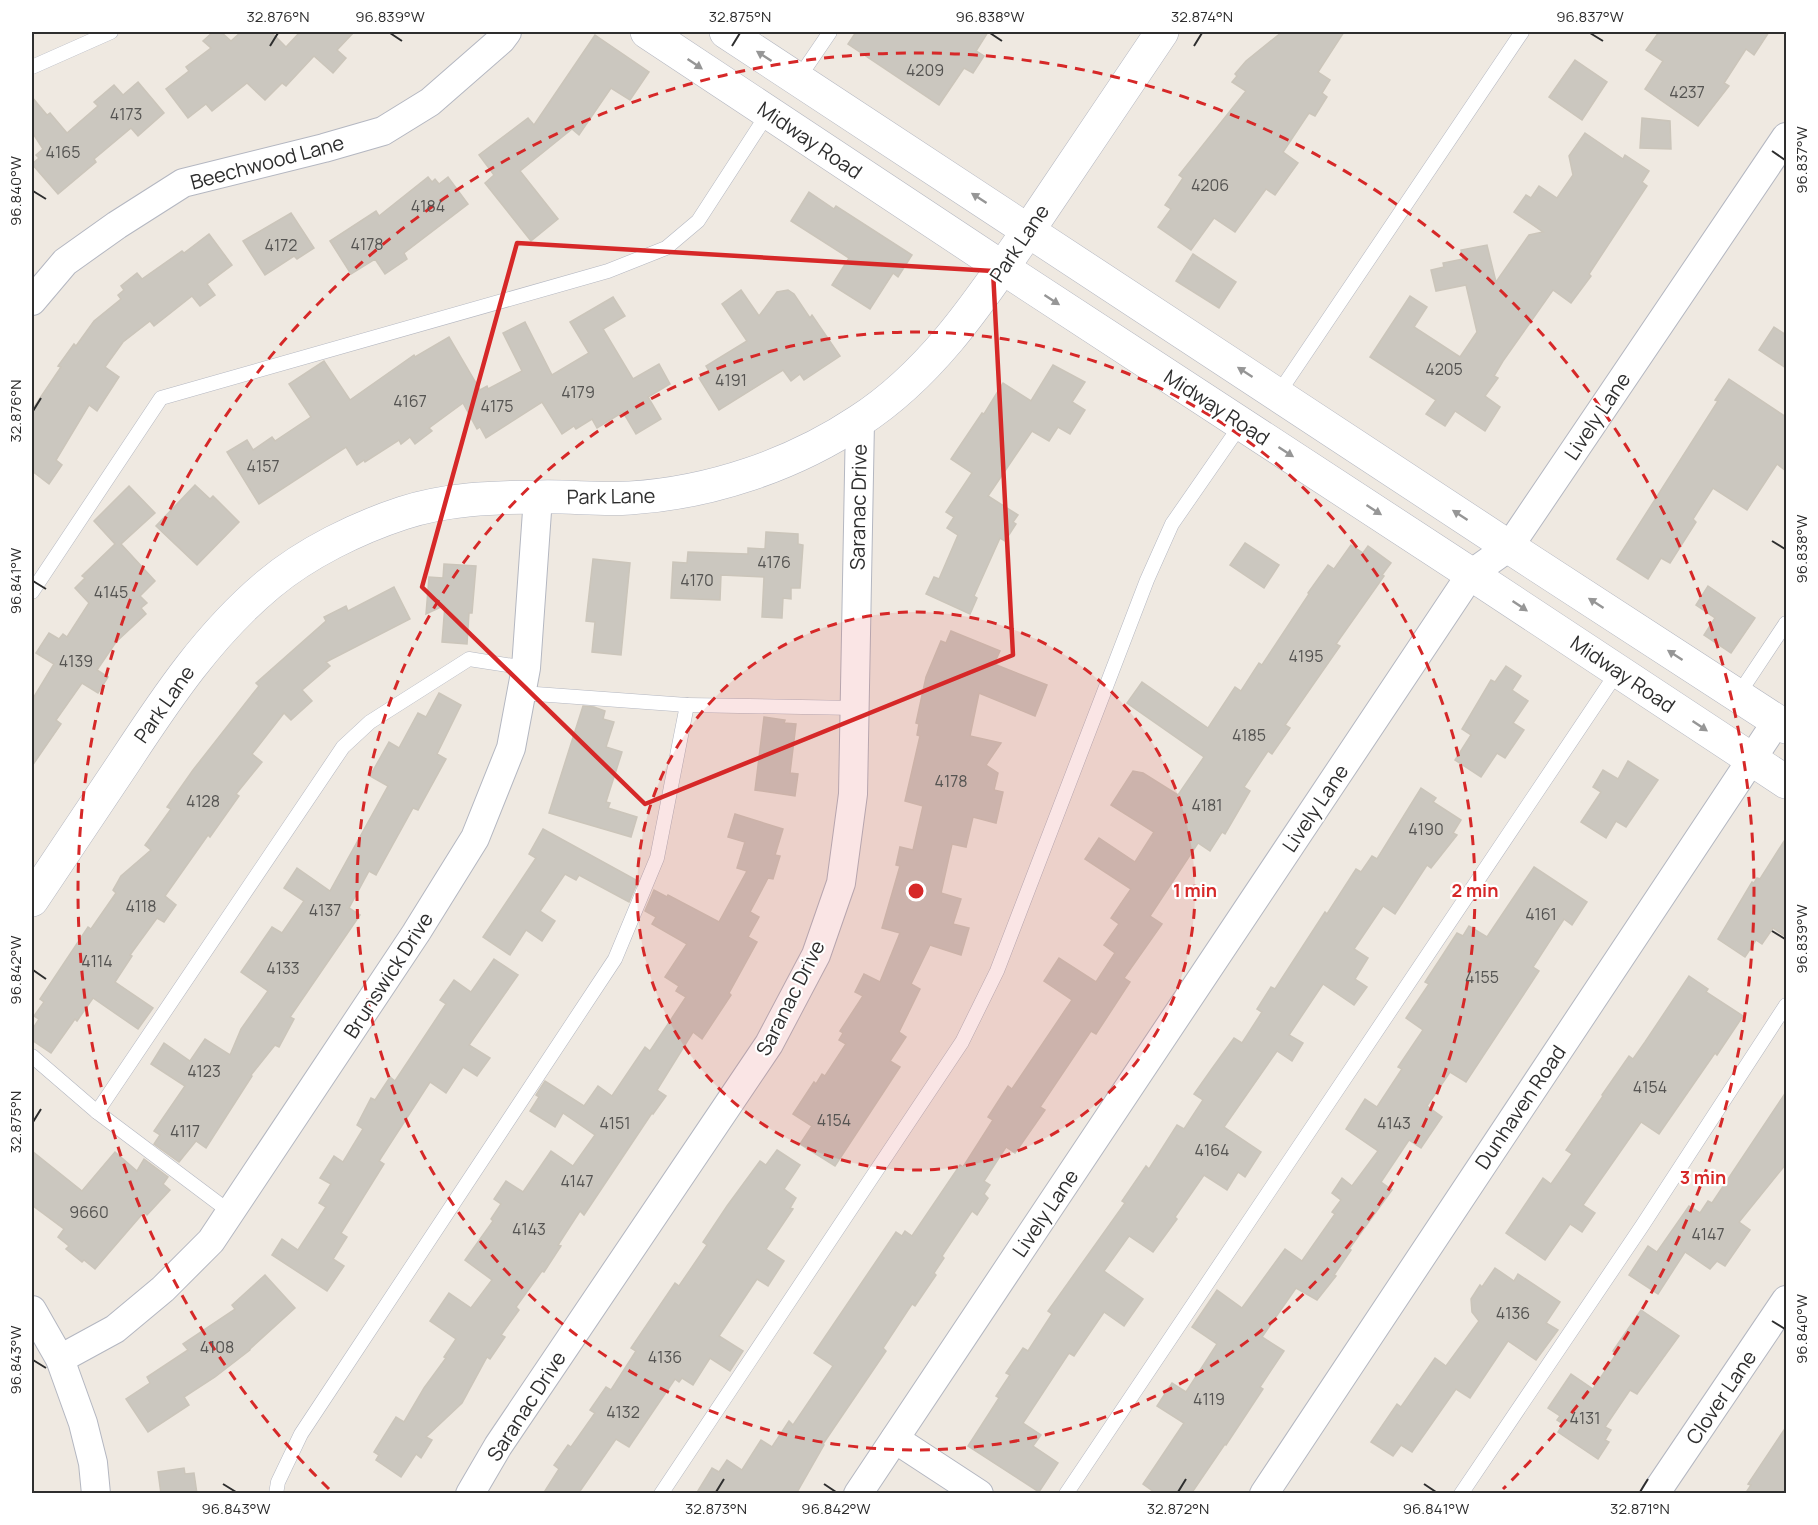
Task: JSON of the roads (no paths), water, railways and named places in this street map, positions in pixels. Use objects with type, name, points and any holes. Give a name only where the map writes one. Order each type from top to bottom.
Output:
[{"type":"main road","name":"Midway Road","points":[[647,32],[1786,783]]},
{"type":"main road","points":[[726,32],[1782,724]]},
{"type":"main road","name":"Park Lane","points":[[32,900],[175,685],[215,635],[270,583],[329,543],[404,513],[463,501],[538,496],[627,498],[675,494],[735,478],[804,453],[860,421],[903,388],[941,350],[1003,268],[1162,32]]},
{"type":"street","name":"Beechwood Lane","points":[[32,301],[65,262],[117,225],[183,183],[383,131],[430,102],[501,40],[507,32]]},
{"type":"street","name":"Lively Lane","points":[[858,1494],[1471,574],[1509,547],[1786,137]]},
{"type":"street","name":"Saranac Drive","points":[[470,1494],[498,1446],[769,1044],[816,955],[841,883],[853,794],[860,421]]},
{"type":"street","name":"Brunswick Drive","points":[[60,1359],[115,1329],[163,1289],[211,1241],[417,933],[475,838],[511,748],[524,680],[538,496]]},
{"type":"street","name":"Dunhaven Road","points":[[1264,1494],[1751,760],[1782,724]]},
{"type":"street","name":"Clover Lane","points":[[1655,1494],[1786,1300]]},
{"type":"street","points":[[32,1310],[60,1359],[83,1423],[93,1463],[96,1494]]},
{"type":"street","points":[[895,1439],[979,1494]]},
{"type":"lane","points":[[32,67],[111,32]]},
{"type":"lane","points":[[798,79],[830,32]]},
{"type":"lane","points":[[1278,394],[1522,32]]},
{"type":"lane","points":[[32,592],[161,398],[608,271],[666,248],[698,221],[769,112]]},
{"type":"lane","points":[[661,1494],[962,1042],[997,971],[1151,571],[1173,524],[1242,423]]},
{"type":"lane","points":[[1738,695],[1786,623]]},
{"type":"lane","points":[[98,1112],[343,747],[370,722],[469,659],[524,680],[687,705],[855,708]]},
{"type":"lane","points":[[1066,1494],[1618,671]]},
{"type":"lane","points":[[276,1494],[278,1482],[300,1434],[615,959],[657,858],[687,705]]},
{"type":"lane","points":[[1461,1494],[1642,1226],[1786,1005]]},
{"type":"lane","points":[[32,1056],[98,1112],[230,1212]]}]
